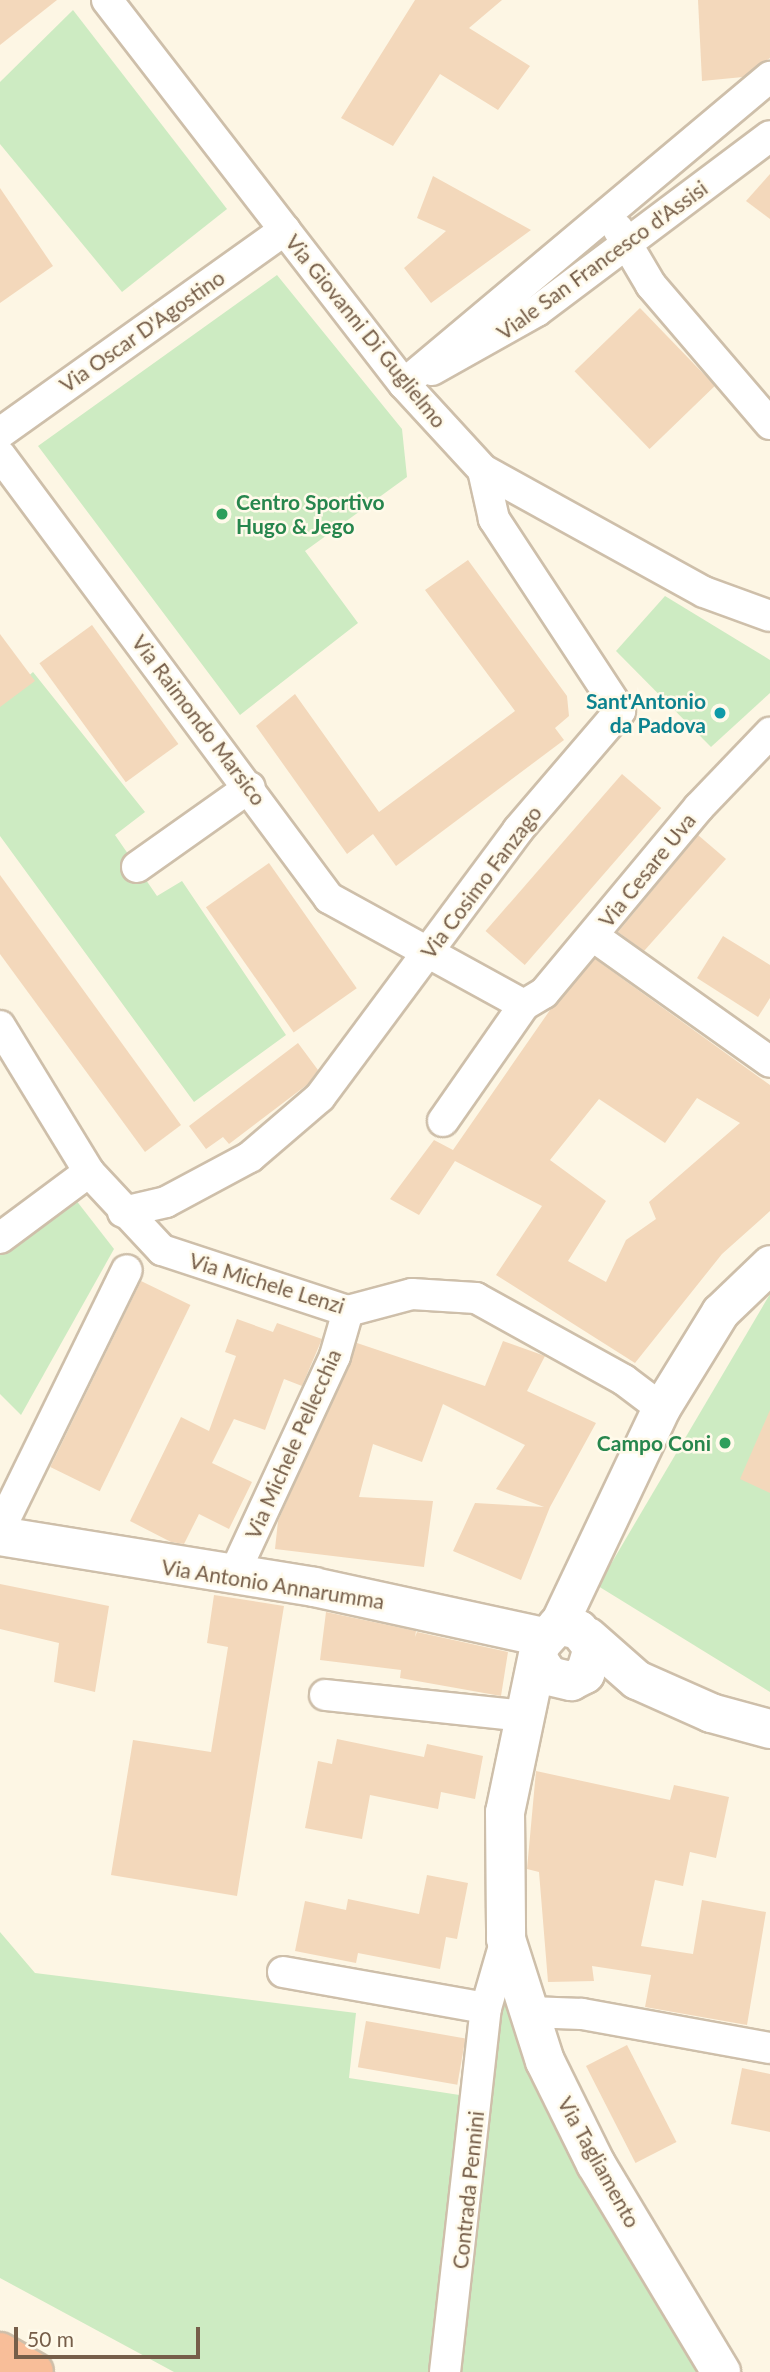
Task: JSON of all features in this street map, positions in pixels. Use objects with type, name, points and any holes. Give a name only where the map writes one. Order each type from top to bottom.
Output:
[{"type":"highway","points":[[0,2352],[34,2372]]},
{"type":"main road","name":"Via Antonio Annarumma","points":[[0,1536],[233,1576],[564,1650],[711,1713],[770,1729]]},
{"type":"main road","name":"Via Tagliamento","points":[[564,1650],[524,1716],[505,1812],[506,1939],[545,2061],[596,2164],[721,2372]]},
{"type":"street","name":"Via Giovanni Di Guglielmo","points":[[107,0],[404,384],[483,470],[762,617]]},
{"type":"street","name":"Viale San Francesco d'Assisi","points":[[404,384],[740,98],[770,78]]},
{"type":"street","points":[[740,98],[764,140]]},
{"type":"street","name":"Viale San Francesco d'Assisi","points":[[404,384],[486,343],[629,245],[764,140]]},
{"type":"street","points":[[606,211],[651,285],[770,424]]},
{"type":"street","name":"Via Oscar D'Agostino","points":[[0,433],[285,230]]},
{"type":"street","name":"Via Raimondo Marsico","points":[[0,455],[250,787],[329,898],[426,954]]},
{"type":"street","name":"Via Cosimo Fanzago","points":[[123,1212],[166,1202],[250,1157],[320,1097],[518,830],[620,711],[494,519],[483,470]]},
{"type":"street","name":"Via Cesare Uva","points":[[443,1121],[524,1004],[544,993],[699,807],[770,733]]},
{"type":"street","points":[[137,867],[250,787]]},
{"type":"street","points":[[593,936],[770,1062]]},
{"type":"street","points":[[426,954],[524,1004]]},
{"type":"street","name":"Via Michele Lenzi","points":[[0,1026],[89,1172],[123,1212],[162,1250],[348,1311],[412,1294],[476,1298],[624,1380],[661,1408]]},
{"type":"street","points":[[0,1238],[89,1172]]},
{"type":"street","points":[[564,1650],[575,1581],[661,1408],[720,1311],[770,1264]]},
{"type":"street","points":[[0,1529],[127,1270]]},
{"type":"street","name":"Via Michele Pellecchia","points":[[233,1576],[335,1356],[348,1311]]},
{"type":"street","points":[[325,1695],[524,1716]]},
{"type":"street","name":"Via Tagliamento","points":[[486,2008],[506,1939]]},
{"type":"street","points":[[283,1972],[486,2008]]},
{"type":"street","name":"Contrada Pennini","points":[[444,2372],[486,2008]]},
{"type":"street","points":[[530,2012],[582,2014],[770,2048]]},
{"type":"green space","points":[[73,10],[227,209],[122,292],[0,144],[0,82]]},
{"type":"green space","name":"Centro Sportivo Hugo & Jego","points":[[277,275],[402,429],[407,477],[305,551],[358,623],[240,715],[38,446]]},
{"type":"green space","points":[[665,596],[770,660],[770,693],[711,747],[616,651]]},
{"type":"green space","points":[[33,672],[145,812],[115,835],[157,896],[182,881],[286,1035],[194,1102],[0,836],[0,701]]},
{"type":"green space","points":[[72,1195],[114,1249],[21,1415],[0,1394],[0,1251]]},
{"type":"green space","name":"Campo Coni","points":[[770,1294],[770,1692],[598,1586]]},
{"type":"green space","points":[[0,1932],[35,1973],[356,2013],[349,2078],[466,2096],[505,1969],[704,2372],[174,2372],[0,2278]]},
{"type":"building","points":[[0,0],[57,0],[0,45]]},
{"type":"building","points":[[415,0],[502,0],[469,28],[530,66],[498,110],[440,74],[393,146],[341,118]]},
{"type":"building","points":[[698,0],[770,0],[770,58],[743,77],[702,81]]},
{"type":"building","points":[[770,174],[770,219],[746,201]]},
{"type":"building","points":[[433,176],[531,230],[431,303],[404,268],[446,231],[417,218]]},
{"type":"building","points":[[0,188],[53,266],[0,303]]},
{"type":"building","points":[[640,308],[715,386],[650,449],[575,371]]},
{"type":"building","points":[[468,560],[567,696],[569,716],[555,728],[564,740],[396,866],[373,834],[347,854],[256,726],[295,694],[379,812],[515,711],[425,590]]},
{"type":"building","points":[[92,625],[178,744],[126,782],[39,663]]},
{"type":"building","points":[[0,634],[35,681],[0,707]]},
{"type":"building","points":[[622,774],[661,808],[525,965],[486,931]]},
{"type":"building","points":[[698,835],[726,859],[644,951],[618,932]]},
{"type":"building","points":[[269,863],[357,988],[294,1032],[206,907]]},
{"type":"building","points":[[0,875],[181,1125],[145,1152],[0,954]]},
{"type":"building","points":[[723,936],[770,965],[770,998],[758,1017],[697,978]]},
{"type":"building","points":[[595,959],[770,1085],[770,1211],[722,1254],[635,1363],[496,1275],[542,1206],[455,1161],[419,1215],[390,1199],[434,1140],[453,1150],[550,1010]],"holes":[[[697,1098],[740,1123],[649,1202],[656,1219],[626,1240],[606,1282],[568,1261],[606,1201],[550,1160],[599,1099],[665,1143]]]},
{"type":"building","points":[[298,1043],[318,1070],[308,1084],[229,1144],[223,1137],[206,1149],[189,1126]]},
{"type":"building","points":[[141,1281],[190,1305],[100,1491],[50,1467]]},
{"type":"building","points":[[237,1319],[273,1332],[277,1323],[322,1339],[302,1386],[284,1379],[265,1430],[234,1419],[212,1463],[252,1482],[229,1529],[199,1514],[184,1544],[171,1542],[130,1521],[181,1417],[209,1431],[236,1356],[225,1352]]},
{"type":"building","points":[[503,1341],[545,1356],[527,1391],[596,1423],[550,1507],[521,1580],[453,1551],[475,1503],[544,1507],[496,1489],[525,1445],[443,1404],[422,1462],[373,1444],[359,1497],[433,1501],[424,1567],[275,1549],[278,1521],[357,1343],[485,1386]]},
{"type":"building","points":[[770,1410],[770,1493],[740,1479]]},
{"type":"building","points":[[0,1584],[109,1606],[95,1692],[54,1682],[59,1643],[0,1629]]},
{"type":"building","points":[[214,1595],[284,1606],[237,1896],[111,1875],[133,1740],[211,1752],[228,1647],[207,1643]]},
{"type":"building","points":[[326,1612],[416,1631],[415,1637],[417,1632],[508,1652],[501,1696],[400,1678],[401,1670],[320,1660]]},
{"type":"building","points":[[337,1739],[424,1757],[427,1744],[483,1756],[475,1799],[441,1792],[438,1809],[370,1795],[362,1839],[305,1828],[318,1761],[332,1764]]},
{"type":"building","points":[[536,1771],[670,1800],[674,1785],[729,1797],[716,1858],[690,1852],[683,1886],[655,1880],[641,1946],[693,1954],[702,1900],[766,1912],[747,2025],[645,2007],[651,1975],[592,1966],[594,1981],[548,1982],[539,1872],[527,1869]]},
{"type":"building","points":[[427,1875],[468,1883],[457,1939],[446,1937],[440,1969],[358,1953],[356,1963],[295,1951],[305,1901],[346,1910],[348,1899],[419,1914]]},
{"type":"building","points":[[366,2021],[465,2039],[457,2085],[358,2067]]},
{"type":"building","points":[[627,2045],[676,2142],[635,2163],[586,2066]]},
{"type":"building","points":[[742,2068],[770,2074],[770,2132],[731,2124]]},
{"type":"place","name":"Centro Sportivo Hugo & Jego","points":[[222,514]]},
{"type":"place","name":"Sant'Antonio da Padova","points":[[720,713]]},
{"type":"place","name":"Campo Coni","points":[[725,1443]]}]
